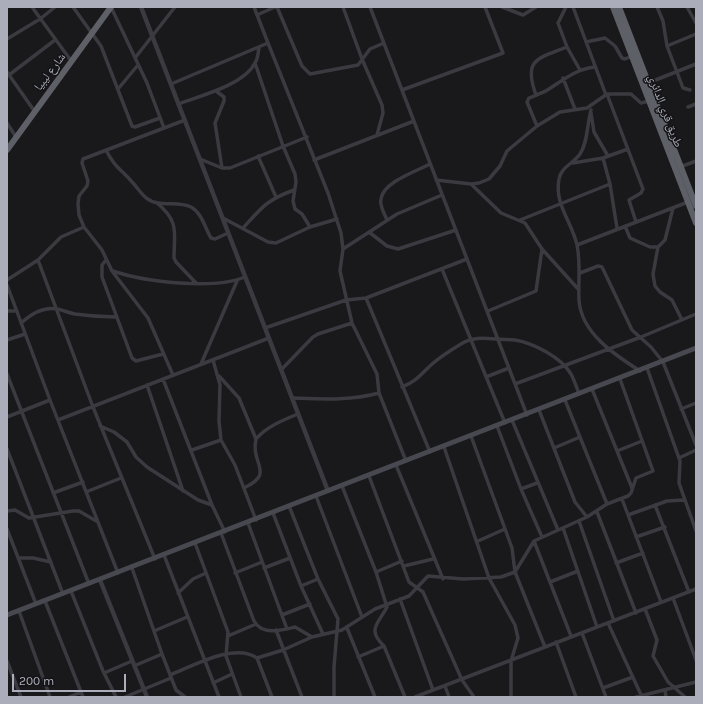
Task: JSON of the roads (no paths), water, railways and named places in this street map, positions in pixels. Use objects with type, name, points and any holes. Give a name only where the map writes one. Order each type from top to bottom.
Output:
[{"type":"highway","name":"شارع ليبيا","points":[[7,150],[111,7]]},
{"type":"highway","name":"طريق قري الدائري","points":[[613,7],[649,101],[696,206]]},
{"type":"highway","name":"طريق قري الدائري","points":[[619,7],[648,83],[696,223]]},
{"type":"main road","points":[[7,615],[696,349]]},
{"type":"street","points":[[32,7],[72,62]]},
{"type":"street","points":[[7,39],[40,19],[55,7]]},
{"type":"street","points":[[73,7],[101,46],[134,127],[160,118]]},
{"type":"street","points":[[111,7],[135,58],[164,128]]},
{"type":"street","points":[[141,7],[328,491]]},
{"type":"street","points":[[135,58],[175,7]]},
{"type":"street","points":[[254,7],[307,137],[314,160],[337,219],[343,249],[340,271],[352,323],[377,374],[379,393],[406,461]]},
{"type":"street","points":[[257,15],[276,7],[302,66],[310,74],[358,65],[370,49],[384,43]]},
{"type":"street","points":[[343,7],[362,59],[382,105],[384,113],[377,136]]},
{"type":"street","points":[[370,7],[527,415]]},
{"type":"street","points":[[402,90],[503,53],[485,7]]},
{"type":"street","points":[[502,7],[523,15],[536,7]]},
{"type":"street","points":[[566,7],[558,23],[567,47],[580,70]]},
{"type":"street","points":[[573,7],[643,189],[641,193],[629,200],[636,222]]},
{"type":"street","points":[[657,7],[662,21],[667,46],[676,72],[683,88],[690,90]]},
{"type":"street","points":[[688,7],[696,23]]},
{"type":"street","points":[[667,46],[696,34]]},
{"type":"street","points":[[586,42],[605,38],[615,46],[622,58],[625,59],[632,56]]},
{"type":"street","points":[[35,112],[8,74],[55,40]]},
{"type":"street","points":[[171,84],[268,43]]},
{"type":"street","points":[[536,95],[530,79],[532,65],[544,56],[567,47]]},
{"type":"street","points":[[178,104],[216,91],[234,82],[248,72],[255,63],[259,48]]},
{"type":"street","points":[[255,63],[283,146],[295,174],[296,182],[293,201],[295,209],[302,214],[310,227]]},
{"type":"street","points":[[648,83],[696,64]]},
{"type":"street","points":[[118,89],[138,65]]},
{"type":"street","points":[[537,126],[527,102],[528,98],[550,88],[563,78],[580,70],[595,67]]},
{"type":"street","points":[[563,78],[575,109]]},
{"type":"street","points":[[216,91],[224,96],[224,101],[215,123],[222,168]]},
{"type":"street","points":[[640,371],[608,349],[589,327],[582,315],[579,301],[580,273],[577,245],[560,203],[559,180],[562,170],[572,163],[583,147],[591,108],[607,94],[629,93],[641,102],[649,101]]},
{"type":"street","points":[[688,107],[696,104]]},
{"type":"street","points":[[436,180],[471,184],[489,179],[500,166],[507,151],[537,126],[556,113],[575,109],[591,108]]},
{"type":"street","points":[[591,108],[594,132],[608,156]]},
{"type":"street","points":[[173,375],[148,318],[112,271],[97,242],[84,227],[79,215],[78,204],[79,196],[88,186],[88,181],[81,161],[184,120]]},
{"type":"street","points":[[314,160],[414,121]]},
{"type":"street","points":[[7,123],[16,138]]},
{"type":"street","points":[[200,159],[222,168],[230,168],[307,137]]},
{"type":"street","points":[[572,163],[603,158],[628,149]]},
{"type":"street","points":[[106,150],[112,163],[133,183],[143,197],[158,203],[176,204],[191,208],[198,213],[211,238],[215,239],[228,233]]},
{"type":"street","points":[[258,156],[276,197]]},
{"type":"street","points":[[603,158],[610,184],[617,228]]},
{"type":"street","points":[[678,168],[696,161]]},
{"type":"street","points":[[387,220],[381,205],[382,196],[398,179],[430,164]]},
{"type":"street","points":[[471,184],[501,213],[525,223],[542,249],[579,290]]},
{"type":"street","points":[[520,220],[610,184]]},
{"type":"street","points":[[244,228],[264,204],[276,197],[294,190]]},
{"type":"street","points":[[343,249],[397,214],[442,195]]},
{"type":"street","points":[[577,245],[617,228],[688,202]]},
{"type":"street","points":[[158,203],[171,218],[176,228],[174,258],[176,262],[197,283]]},
{"type":"street","points":[[673,208],[665,240],[658,247],[653,274],[657,290],[675,304],[682,320]]},
{"type":"street","points":[[222,218],[244,228],[268,242],[276,243],[310,227],[337,219]]},
{"type":"street","points":[[625,226],[630,238],[650,247],[658,247]]},
{"type":"street","points":[[7,280],[38,260],[61,238],[84,227]]},
{"type":"street","points":[[369,232],[387,246],[398,248],[456,230]]},
{"type":"street","points":[[488,311],[536,291],[542,249]]},
{"type":"street","points":[[265,328],[346,300],[366,298],[467,259]]},
{"type":"street","points":[[38,260],[100,426],[155,559]]},
{"type":"street","points":[[106,260],[102,265],[102,277],[132,358],[136,361],[163,354]]},
{"type":"street","points":[[580,273],[598,266],[602,267],[632,330],[641,337],[663,362],[696,445]]},
{"type":"street","points":[[442,269],[505,423]]},
{"type":"street","points":[[112,271],[131,277],[152,281],[197,283],[237,281],[245,277]]},
{"type":"street","points":[[201,364],[237,281]]},
{"type":"street","points":[[7,285],[50,400],[118,573]]},
{"type":"street","points":[[366,298],[430,452]]},
{"type":"street","points":[[21,323],[30,315],[42,309],[56,309],[70,314],[85,316],[116,317]]},
{"type":"street","points":[[7,311],[16,311]]},
{"type":"street","points":[[515,384],[641,337],[696,314]]},
{"type":"street","points":[[281,370],[313,337],[352,323]]},
{"type":"street","points":[[7,340],[25,334]]},
{"type":"street","points":[[402,387],[420,378],[426,369],[436,360],[470,339],[482,337],[514,340],[530,344],[549,354],[564,366],[571,374],[580,394]]},
{"type":"street","points":[[58,420],[269,338]]},
{"type":"street","points":[[213,360],[218,375],[221,396],[218,421],[221,440],[244,488],[256,520]]},
{"type":"street","points":[[486,377],[509,368]]},
{"type":"street","points":[[647,368],[679,458],[681,466],[678,480],[696,532]]},
{"type":"street","points":[[7,374],[89,584]]},
{"type":"street","points":[[218,375],[239,398],[256,439],[256,459],[261,472],[260,478],[255,483],[244,488]]},
{"type":"street","points":[[163,378],[192,450],[256,624],[264,630],[296,627],[312,637]]},
{"type":"street","points":[[257,658],[284,650],[312,637],[338,632],[347,628],[362,617],[387,604],[410,596],[428,576],[443,579],[489,578],[505,576],[515,572],[534,541],[597,512],[607,504],[630,495],[636,478],[654,470],[642,441],[620,378]]},
{"type":"street","points":[[147,385],[184,492]]},
{"type":"street","points":[[592,389],[632,489]]},
{"type":"street","points":[[292,398],[363,398],[379,393]]},
{"type":"street","points":[[7,416],[50,400]]},
{"type":"street","points":[[565,400],[607,504]]},
{"type":"street","points":[[681,409],[696,403]]},
{"type":"street","points":[[539,410],[575,502],[587,517]]},
{"type":"street","points":[[256,439],[280,422],[298,414]]},
{"type":"street","points":[[512,420],[537,483],[558,530]]},
{"type":"street","points":[[100,426],[114,432],[127,442],[136,457],[147,467],[184,492],[198,500],[212,505]]},
{"type":"street","points":[[497,426],[542,537]]},
{"type":"street","points":[[471,436],[512,548],[515,572],[545,646]]},
{"type":"street","points":[[554,448],[580,437]]},
{"type":"street","points":[[192,450],[221,440]]},
{"type":"street","points":[[617,451],[642,441]]},
{"type":"street","points":[[444,447],[478,541],[489,578],[515,625],[518,638],[511,661],[511,697]]},
{"type":"street","points":[[7,449],[63,594]]},
{"type":"street","points":[[679,458],[696,450]]},
{"type":"street","points":[[396,465],[433,559],[443,579]]},
{"type":"street","points":[[369,476],[409,582],[423,592],[462,680],[474,697]]},
{"type":"street","points":[[86,492],[121,478]]},
{"type":"street","points":[[53,493],[82,482]]},
{"type":"street","points":[[522,489],[537,483]]},
{"type":"street","points":[[342,486],[387,604],[387,608],[376,624],[375,629],[406,697]]},
{"type":"street","points":[[316,496],[362,617]]},
{"type":"street","points":[[622,499],[661,602]]},
{"type":"street","points":[[628,514],[671,500],[684,500]]},
{"type":"street","points":[[655,505],[665,527],[688,592]]},
{"type":"street","points":[[290,506],[318,579],[327,600],[337,616],[338,632],[334,667],[334,697]]},
{"type":"street","points":[[7,511],[15,510],[27,517],[34,518],[79,511],[98,522]]},
{"type":"street","points":[[597,512],[636,613]]},
{"type":"street","points":[[273,513],[301,586],[322,634]]},
{"type":"street","points":[[579,521],[614,621]]},
{"type":"street","points":[[248,522],[287,629]]},
{"type":"street","points":[[636,537],[665,527]]},
{"type":"street","points":[[563,528],[597,627]]},
{"type":"street","points":[[7,529],[36,604]]},
{"type":"street","points":[[478,541],[505,530]]},
{"type":"street","points":[[534,541],[571,636]]},
{"type":"street","points":[[195,543],[228,636],[225,653],[241,697]]},
{"type":"street","points":[[616,563],[643,553]]},
{"type":"street","points":[[164,555],[219,697]]},
{"type":"street","points":[[18,558],[33,558],[51,562]]},
{"type":"street","points":[[264,568],[290,558]]},
{"type":"street","points":[[404,566],[433,559]]},
{"type":"street","points":[[376,572],[402,561]]},
{"type":"street","points":[[236,573],[262,562]]},
{"type":"street","points":[[132,568],[176,690],[185,697]]},
{"type":"street","points":[[550,582],[578,571]]},
{"type":"street","points":[[178,593],[193,579],[206,573]]},
{"type":"street","points":[[301,586],[318,579]]},
{"type":"street","points":[[100,580],[147,697]]},
{"type":"street","points":[[416,697],[696,589]]},
{"type":"street","points":[[71,591],[104,673],[116,697]]},
{"type":"street","points":[[673,598],[696,660]]},
{"type":"street","points":[[400,599],[433,690]]},
{"type":"street","points":[[45,601],[83,697]]},
{"type":"street","points":[[282,615],[310,604]]},
{"type":"street","points":[[645,609],[656,640],[653,656],[668,682],[685,697]]},
{"type":"street","points":[[19,611],[50,697]]},
{"type":"street","points":[[154,631],[187,617]]},
{"type":"street","points":[[608,623],[642,696]]},
{"type":"street","points":[[228,636],[256,624]]},
{"type":"street","points":[[347,628],[375,697]]},
{"type":"street","points":[[276,630],[302,697]]},
{"type":"street","points":[[582,633],[606,697]]},
{"type":"street","points":[[556,642],[576,697]]},
{"type":"street","points":[[358,656],[384,646]]},
{"type":"street","points":[[125,697],[225,653],[250,653],[257,658],[272,697]]},
{"type":"street","points":[[134,666],[162,654]]},
{"type":"street","points":[[7,661],[21,697]]},
{"type":"street","points":[[104,673],[132,661]]},
{"type":"street","points":[[213,683],[232,674]]},
{"type":"street","points":[[603,688],[633,677]]},
{"type":"street","points":[[636,697],[696,682]]},
{"type":"street","points":[[445,686],[449,697]]},
{"type":"street","points":[[665,690],[666,697]]},
{"type":"street","points":[[70,697],[81,692]]}]
